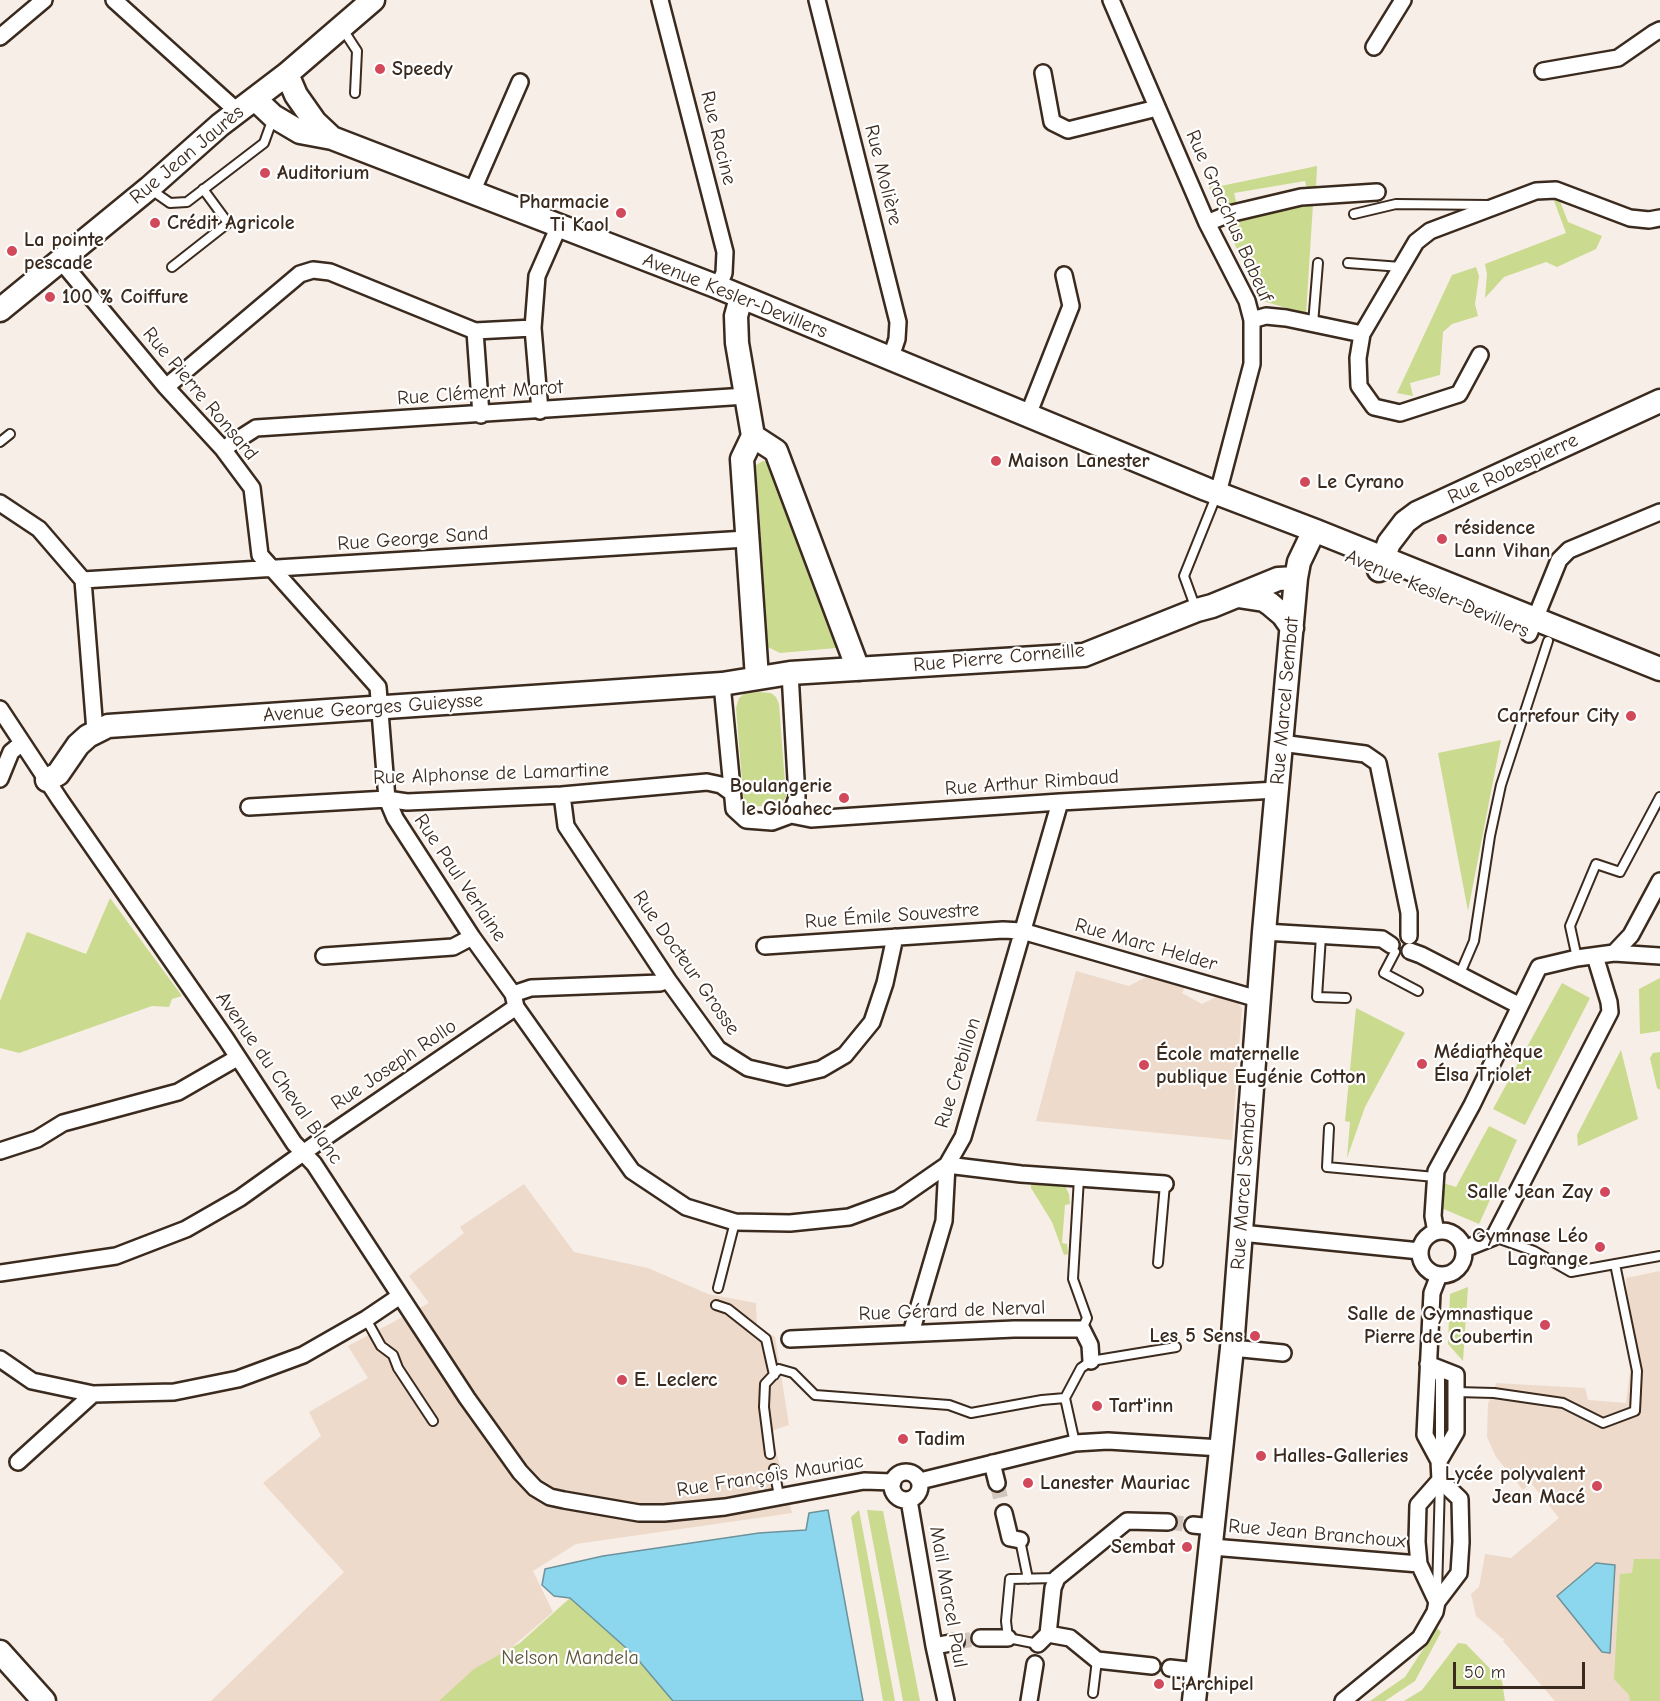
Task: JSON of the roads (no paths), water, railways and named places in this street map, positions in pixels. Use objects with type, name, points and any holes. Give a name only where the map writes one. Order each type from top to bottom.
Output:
[{"type":"street","points":[[0,37],[45,0]]},
{"type":"street","points":[[114,0],[246,105]]},
{"type":"street","name":"Rue Jean Jaurès","points":[[0,310],[246,105],[287,74],[373,0]]},
{"type":"street","name":"Rue Racine","points":[[660,0],[725,252],[724,273],[718,287]]},
{"type":"street","name":"Rue Molière","points":[[817,0],[898,322],[897,339],[891,360]]},
{"type":"street","name":"Rue Gracchus Babeuf","points":[[1111,0],[1207,223],[1246,301],[1252,320],[1252,364],[1218,493]]},
{"type":"street","points":[[1374,47],[1403,0]]},
{"type":"street","points":[[1543,71],[1618,58],[1660,30]]},
{"type":"street","points":[[1043,73],[1052,122],[1068,130],[1157,108]]},
{"type":"street","points":[[287,74],[296,95],[315,122],[332,138]]},
{"type":"street","points":[[472,192],[520,82]]},
{"type":"street","name":"Avenue Kesler-Devillers","points":[[246,105],[273,116],[300,132],[332,138],[718,287],[1218,493],[1660,686]]},
{"type":"street","points":[[1480,355],[1459,394],[1400,413],[1374,408],[1359,386],[1358,358],[1362,334],[1416,242],[1430,231],[1536,191],[1556,190],[1630,218],[1649,220],[1660,218]]},
{"type":"street","points":[[1207,223],[1229,214],[1301,197],[1377,192]]},
{"type":"street","points":[[540,411],[533,328],[537,276],[559,226]]},
{"type":"street","name":"Rue Pierre Ronsard","points":[[61,261],[166,387],[223,449],[252,488],[260,555],[378,687],[381,708]]},
{"type":"street","points":[[166,387],[300,274],[313,270],[330,272],[475,331],[533,328]]},
{"type":"street","points":[[1028,415],[1071,306],[1064,275]]},
{"type":"street","points":[[741,298],[736,315],[737,343],[753,436],[742,459],[757,678]]},
{"type":"street","points":[[1252,320],[1266,316],[1362,334]]},
{"type":"street","points":[[475,331],[481,415]]},
{"type":"street","name":"Rue Clément Marot","points":[[223,449],[256,428],[746,396]]},
{"type":"street","name":"Rue Robespierre","points":[[1382,564],[1389,543],[1405,522],[1417,513],[1660,401]]},
{"type":"street","points":[[753,436],[776,451],[858,669]]},
{"type":"street","points":[[0,503],[39,529],[82,580],[95,731],[78,746],[58,774],[48,780]]},
{"type":"street","points":[[1538,632],[1558,560],[1569,550],[1660,512]]},
{"type":"street","name":"Rue Marcel Sembat","points":[[1194,1701],[1206,1533],[1221,1448],[1232,1348],[1258,999],[1296,578],[1299,562],[1313,535]]},
{"type":"street","name":"Rue George Sand","points":[[82,580],[746,539]]},
{"type":"street","name":"Rue Pierre Corneille","points":[[757,678],[858,669],[1084,655],[1278,579],[1296,578]]},
{"type":"street","points":[[1238,596],[1264,600],[1283,615],[1292,628]]},
{"type":"street","name":"Avenue Kesler-Devillers","points":[[1538,632],[1660,669]]},
{"type":"street","points":[[790,674],[797,797],[791,815]]},
{"type":"street","name":"Avenue Georges Guieysse","points":[[95,731],[108,726],[722,684],[757,678]]},
{"type":"street","points":[[722,684],[732,793]]},
{"type":"street","name":"Rue Paul Verlaine","points":[[381,708],[387,799],[395,818],[515,1000]]},
{"type":"street","name":"Avenue du Cheval Blanc","points":[[0,709],[302,1153],[314,1164],[467,1398],[520,1472]]},
{"type":"street","points":[[0,779],[11,752],[22,743]]},
{"type":"street","points":[[1281,743],[1365,754],[1378,763],[1409,913],[1401,946]]},
{"type":"street","name":"Rue Alphonse de Lamartine","points":[[249,807],[387,799],[407,802],[562,795],[707,782],[721,784],[732,793]]},
{"type":"street","name":"Rue Arthur Rimbaud","points":[[732,793],[734,809],[746,820],[772,822],[791,815],[812,819],[1277,790]]},
{"type":"street","name":"Rue Docteur Grosse","points":[[562,795],[566,826],[668,980],[718,1049],[748,1068],[787,1077],[821,1069],[845,1055],[872,1022],[885,983],[895,937]]},
{"type":"street","name":"Rue Crebillon","points":[[515,1000],[632,1171],[686,1207],[735,1222],[790,1223],[849,1217],[898,1199],[946,1165],[963,1137],[1060,802]]},
{"type":"street","points":[[1614,953],[1631,935],[1660,881]]},
{"type":"street","name":"Rue Émile Souvestre","points":[[765,946],[1003,930],[1022,931]]},
{"type":"street","name":"Rue Marc Helder","points":[[1022,931],[1258,999]]},
{"type":"street","points":[[1264,932],[1382,939],[1421,955],[1520,1006]]},
{"type":"street","points":[[324,956],[453,947],[472,937]]},
{"type":"street","points":[[1436,1232],[1432,1216],[1436,1171],[1472,1105],[1539,967],[1577,958],[1614,953],[1660,956]]},
{"type":"street","points":[[1464,1249],[1494,1237],[1610,1012],[1595,956]]},
{"type":"street","points":[[515,1000],[531,988],[660,983],[668,980]]},
{"type":"street","name":"Rue Joseph Rollo","points":[[0,1273],[116,1256],[186,1229],[240,1198],[515,1000]]},
{"type":"street","points":[[0,1151],[37,1139],[63,1123],[178,1092],[237,1058]]},
{"type":"street","points":[[912,1333],[944,1221],[946,1165],[1021,1174],[1165,1184]]},
{"type":"street","points":[[1436,1232],[1449,1232],[1460,1239],[1464,1249],[1462,1264],[1457,1270],[1450,1274],[1440,1275],[1432,1273],[1424,1266],[1420,1251],[1424,1241],[1436,1232]]},
{"type":"street","points":[[1241,1233],[1420,1251]]},
{"type":"street","points":[[1440,1275],[1432,1293],[1425,1436],[1440,1461]]},
{"type":"street","points":[[0,1359],[32,1381],[93,1394],[174,1392],[238,1379],[303,1355],[366,1319],[400,1296]]},
{"type":"street","points":[[1082,1329],[1090,1345],[1091,1361]]},
{"type":"street","name":"Rue Gérard de Nerval","points":[[790,1339],[912,1333],[1082,1329]]},
{"type":"street","points":[[1232,1348],[1283,1353]]},
{"type":"street","points":[[1428,1364],[1456,1375],[1456,1432],[1440,1461],[1440,1480],[1418,1504],[1419,1564],[1437,1602]]},
{"type":"street","points":[[18,1462],[93,1394]]},
{"type":"street","points":[[920,1481],[1075,1443],[1108,1441],[1221,1448]]},
{"type":"street","points":[[992,1463],[997,1483]]},
{"type":"street","name":"Rue François Mauriac","points":[[520,1472],[535,1488],[550,1497],[639,1513],[725,1507],[864,1481],[893,1482]]},
{"type":"street","points":[[904,1472],[910,1472],[920,1481],[920,1491],[917,1496],[909,1500],[896,1496],[893,1490],[893,1482],[898,1474],[904,1472]]},
{"type":"street","points":[[1343,1701],[1420,1638],[1435,1612],[1437,1602],[1460,1573],[1461,1499],[1440,1480]]},
{"type":"street","name":"Mail Marcel Paul","points":[[909,1500],[934,1646],[946,1701]]},
{"type":"street","points":[[1004,1513],[1010,1538],[1020,1540]]},
{"type":"street","points":[[1152,1666],[1096,1660],[1070,1638],[1043,1639],[1057,1578],[1127,1521],[1168,1522]]},
{"type":"street","name":"Rue Jean Branchoux","points":[[1206,1533],[1419,1564]]},
{"type":"street","points":[[980,1638],[1008,1638]]},
{"type":"street","points":[[934,1646],[956,1642]]},
{"type":"street","points":[[0,1652],[35,1698]]},
{"type":"street","points":[[1029,1701],[1035,1664]]},
{"type":"street","points":[[1170,1668],[1197,1671]]},
{"type":"lane","points":[[342,27],[357,51],[355,93]]},
{"type":"lane","points":[[149,188],[170,203],[187,202],[264,143],[273,116]]},
{"type":"lane","points":[[172,267],[228,223],[203,189]]},
{"type":"lane","points":[[1354,214],[1396,204],[1498,205]]},
{"type":"lane","points":[[1314,324],[1318,263]]},
{"type":"lane","points":[[1348,263],[1401,267]]},
{"type":"lane","points":[[0,442],[10,434]]},
{"type":"lane","points":[[1197,610],[1184,576],[1218,493]]},
{"type":"lane","points":[[1459,976],[1474,941],[1490,836],[1538,632]]},
{"type":"lane","points":[[1577,958],[1570,926],[1596,864],[1620,872],[1660,797]]},
{"type":"lane","points":[[1321,936],[1317,997],[1346,998]]},
{"type":"lane","points":[[1401,946],[1384,973],[1419,991]]},
{"type":"lane","points":[[1329,1128],[1327,1167],[1435,1177]]},
{"type":"lane","points":[[1079,1178],[1073,1278],[1087,1318],[1082,1329]]},
{"type":"lane","points":[[1158,1263],[1165,1184]]},
{"type":"lane","points":[[718,1288],[735,1222]]},
{"type":"lane","points":[[1494,1237],[1534,1251],[1571,1272],[1660,1256]]},
{"type":"lane","points":[[1456,1392],[1494,1393],[1563,1402],[1603,1423],[1635,1411],[1637,1371],[1615,1264]]},
{"type":"lane","points":[[716,1305],[728,1309],[766,1339],[774,1375]]},
{"type":"lane","points":[[366,1319],[381,1346],[393,1355],[398,1368],[433,1421]]},
{"type":"lane","points":[[1075,1443],[1065,1398],[1081,1368],[1091,1361],[1176,1347]]},
{"type":"lane","points":[[770,1454],[764,1407],[765,1384],[779,1369],[793,1373],[815,1395],[949,1405],[970,1413],[1065,1398]]},
{"type":"lane","points":[[774,1469],[779,1496]]},
{"type":"lane","points":[[1437,1602],[1440,1480]]},
{"type":"lane","points":[[1020,1540],[1028,1579]]},
{"type":"lane","points":[[1043,1639],[1008,1638],[1006,1622],[1010,1579],[1057,1578]]},
{"type":"lane","points":[[1093,1694],[1096,1660]]},
{"type":"water","points":[[828,1510],[863,1701],[673,1701],[634,1655],[570,1598],[554,1596],[542,1585],[545,1569],[603,1556],[759,1533],[806,1530],[809,1513]]},
{"type":"water","points":[[1596,1563],[1615,1565],[1610,1653],[1602,1652],[1557,1596]]},
{"type":"tunnel","points":[[997,1483],[1004,1513]]},
{"type":"tunnel","points":[[1168,1522],[1193,1525]]},
{"type":"tunnel","points":[[956,1642],[974,1639]]},
{"type":"place","name":"Speedy","points":[[380,69]]},
{"type":"place","name":"Auditorium","points":[[265,173]]},
{"type":"place","name":"Pharmacie Ti Kaol","points":[[621,213]]},
{"type":"place","name":"Crédit Agricole","points":[[155,223]]},
{"type":"place","name":"La pointe pescade","points":[[12,251]]},
{"type":"place","name":"100 % Coiffure","points":[[50,297]]},
{"type":"place","name":"Maison Lanester","points":[[996,461]]},
{"type":"place","name":"Le Cyrano","points":[[1305,482]]},
{"type":"place","name":"résidence Lann Vihan","points":[[1442,539]]},
{"type":"place","name":"Carrefour City","points":[[1631,716]]},
{"type":"place","name":"Boulangerie le Gloahec","points":[[844,798]]},
{"type":"place","name":"Médiathèque Élsa Triolet","points":[[1422,1064]]},
{"type":"place","name":"École maternelle publique Eugénie Cotton","points":[[1144,1065]]},
{"type":"place","name":"Salle Jean Zay","points":[[1605,1192]]},
{"type":"place","name":"Gymnase Léo Lagrange","points":[[1600,1247]]},
{"type":"place","name":"Salle de Gymnastique Pierre de Coubertin","points":[[1545,1325]]},
{"type":"place","name":"Les 5 Sens","points":[[1255,1336]]},
{"type":"place","name":"E. Leclerc","points":[[622,1380]]},
{"type":"place","name":"Tart'inn","points":[[1097,1406]]},
{"type":"place","name":"Tadim","points":[[903,1439]]},
{"type":"place","name":"Halles-Galleries","points":[[1261,1456]]},
{"type":"place","name":"Lanester Mauriac","points":[[1028,1483]]},
{"type":"place","name":"Lycée polyvalent Jean Macé","points":[[1597,1486]]},
{"type":"place","name":"Sembat","points":[[1187,1547]]},
{"type":"place","name":"L'Archipel","points":[[1159,1684]]},
{"type":"park label","name":"Nelson Mandela","points":[[570,1658]]}]
